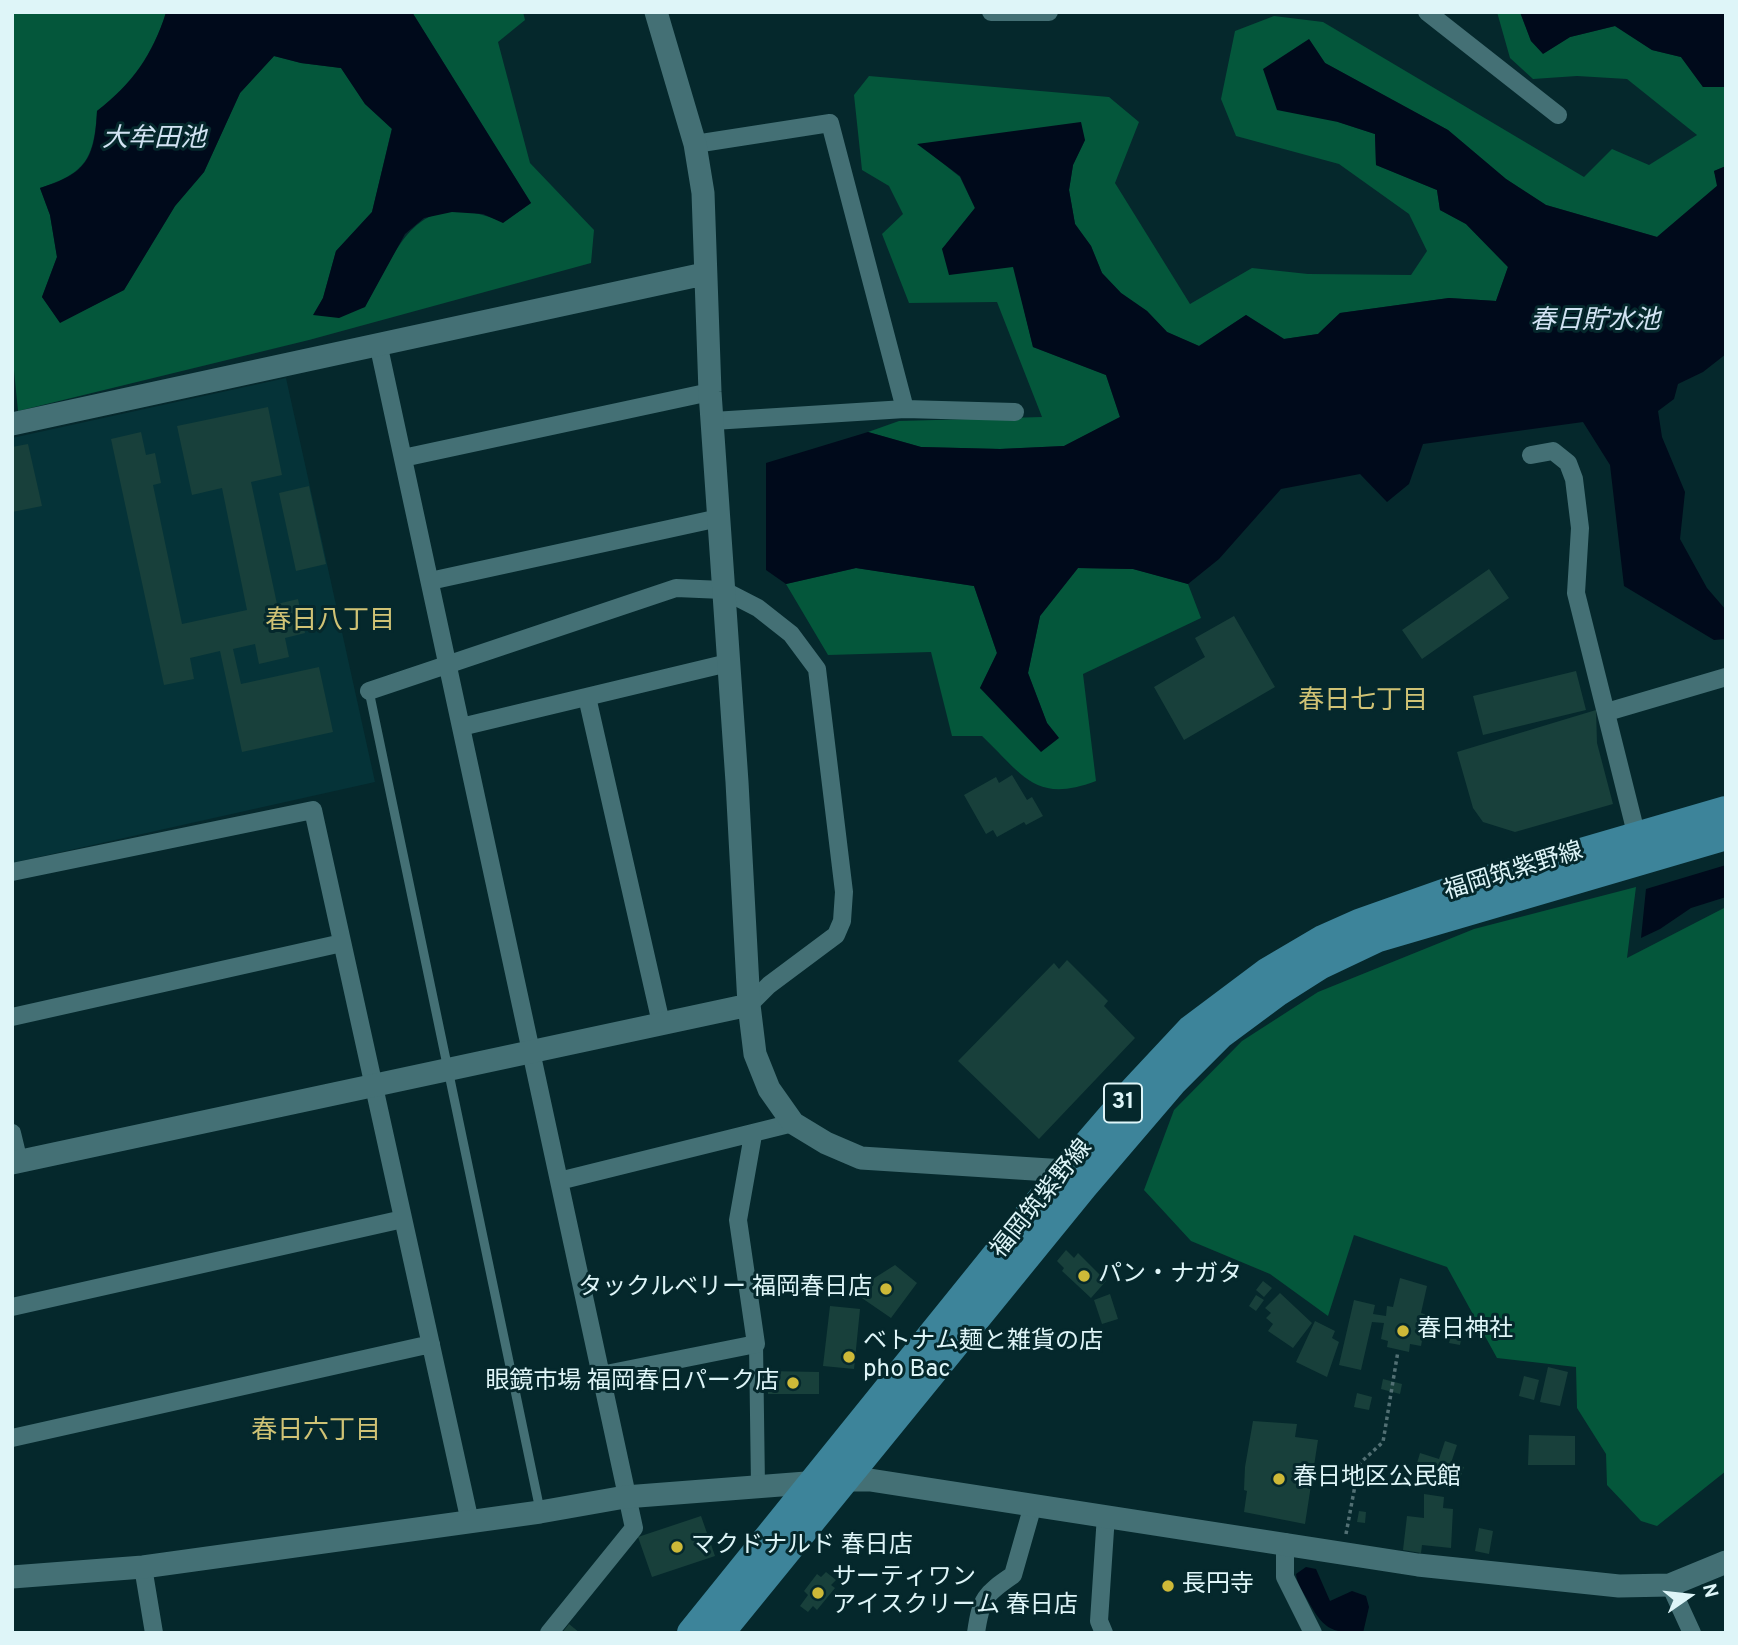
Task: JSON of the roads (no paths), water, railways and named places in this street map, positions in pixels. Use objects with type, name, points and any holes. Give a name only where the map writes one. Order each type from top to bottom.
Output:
[{"type":"main road","name":"福岡筑紫野線","points":[[692,1633],[1065,1171],[1191,1030],[1267,973],[1323,940],[1405,906],[1726,811]]},
{"type":"main road","name":"福岡筑紫野線","points":[[719,1633],[1083,1186],[1172,1082],[1220,1034],[1278,991],[1319,965],[1378,937],[1726,835]]},
{"type":"street","points":[[656,12],[695,144],[703,193],[710,392],[749,1005],[760,1065],[769,1089],[793,1123],[825,1143],[861,1158],[1065,1171]]},
{"type":"street","points":[[991,12],[1049,12]]},
{"type":"street","points":[[1427,12],[1558,115]]},
{"type":"street","points":[[695,144],[830,123],[905,409]]},
{"type":"street","points":[[12,424],[704,274]]},
{"type":"street","points":[[379,344],[625,1497],[634,1528],[549,1633]]},
{"type":"street","points":[[403,458],[710,392]]},
{"type":"street","points":[[713,421],[905,409],[1015,412]]},
{"type":"street","points":[[1531,455],[1553,451],[1568,463],[1574,479],[1580,528],[1576,593],[1637,837]]},
{"type":"street","points":[[430,581],[719,518]]},
{"type":"street","points":[[12,1133],[15,1163],[749,1005],[769,985],[836,935],[842,921],[844,892],[817,669],[791,634],[758,608],[723,590],[676,588],[369,691]]},
{"type":"street","points":[[461,727],[728,663]]},
{"type":"street","points":[[1607,712],[1726,677]]},
{"type":"street","points":[[587,697],[661,1023]]},
{"type":"street","points":[[12,872],[313,810],[470,1522]]},
{"type":"street","points":[[12,1017],[342,943]]},
{"type":"street","points":[[559,1181],[793,1123]]},
{"type":"street","points":[[753,1135],[738,1220],[756,1344],[758,1486]]},
{"type":"street","points":[[12,1307],[403,1219]]},
{"type":"street","points":[[12,1438],[431,1344]]},
{"type":"street","points":[[601,1375],[756,1344]]},
{"type":"street","points":[[12,1577],[143,1567],[541,1512],[625,1497],[845,1480],[870,1480],[1106,1515],[1418,1565],[1606,1585],[1670,1585],[1726,1562]]},
{"type":"street","points":[[976,1633],[986,1593],[1013,1574],[1033,1505]]},
{"type":"street","points":[[1104,1633],[1099,1621],[1106,1515]]},
{"type":"street","points":[[1285,1542],[1284,1577],[1313,1633]]},
{"type":"street","points":[[143,1567],[154,1633]]},
{"type":"street","points":[[1670,1585],[1692,1633]]},
{"type":"lane","points":[[369,691],[541,1512]]},
{"type":"water","name":"大牟田池","points":[[166,12],[412,12],[531,203],[503,223],[483,214],[452,212],[424,218],[405,234],[365,307],[339,318],[313,315],[323,298],[336,251],[372,212],[392,129],[365,104],[341,68],[301,63],[274,56],[240,93],[204,172],[175,206],[124,290],[60,323],[42,297],[57,257],[50,215],[40,188],[68,177],[85,162],[94,141],[97,111],[121,90],[140,68],[155,42]]},
{"type":"water","points":[[1520,12],[1726,12],[1726,87],[1703,87],[1681,57],[1652,50],[1615,26],[1570,37],[1543,54],[1531,41]]},
{"type":"water","name":"春日貯水池","points":[[1309,39],[1325,63],[1448,130],[1506,179],[1546,205],[1657,237],[1717,186],[1714,171],[1726,166],[1726,354],[1703,372],[1678,384],[1674,399],[1658,411],[1662,437],[1685,492],[1680,539],[1707,588],[1726,610],[1726,639],[1714,640],[1624,586],[1610,465],[1583,422],[1423,444],[1409,484],[1387,502],[1360,474],[1281,489],[1219,559],[1188,584],[1133,569],[1078,568],[1040,616],[1028,673],[1047,723],[1059,738],[1041,752],[980,688],[997,653],[974,586],[856,568],[786,584],[766,570],[766,463],[868,432],[921,447],[1000,449],[1064,446],[1120,417],[1106,375],[1033,347],[1013,267],[949,275],[942,249],[975,208],[960,176],[917,144],[1081,122],[1085,140],[1073,165],[1069,190],[1075,224],[1091,246],[1102,273],[1121,293],[1147,311],[1167,332],[1199,346],[1246,315],[1284,339],[1318,334],[1340,313],[1449,298],[1496,301],[1508,267],[1466,224],[1440,210],[1437,190],[1376,165],[1375,134],[1338,122],[1277,110],[1263,69]]},
{"type":"water","points":[[1726,865],[1726,897],[1691,908],[1641,938],[1646,889]]},
{"type":"water","points":[[1306,1567],[1316,1569],[1330,1601],[1352,1591],[1366,1596],[1369,1607],[1363,1633],[1342,1632],[1323,1623],[1297,1581],[1296,1574]]},
{"type":"place","name":"パン・ナガタ","points":[[1084,1276]]},
{"type":"place","name":"タックルベリー 福岡春日店","points":[[886,1289]]},
{"type":"place","name":"春日神社","points":[[1403,1331]]},
{"type":"place","name":"ベトナム麺と雑貨の店 pho Bac","points":[[849,1357]]},
{"type":"place","name":"眼鏡市場 福岡春日パーク店","points":[[793,1383]]},
{"type":"place","name":"春日地区公民館","points":[[1279,1479]]},
{"type":"place","name":"マクドナルド 春日店","points":[[677,1547]]},
{"type":"place","name":"長円寺","points":[[1168,1586]]},
{"type":"place","name":"サーティワン アイスクリーム 春日店","points":[[818,1593]]},
{"type":"district","name":"春日八丁目","points":[[330,623]]},
{"type":"district","name":"春日七丁目","points":[[1363,703]]},
{"type":"district","name":"春日六丁目","points":[[316,1433]]}]
